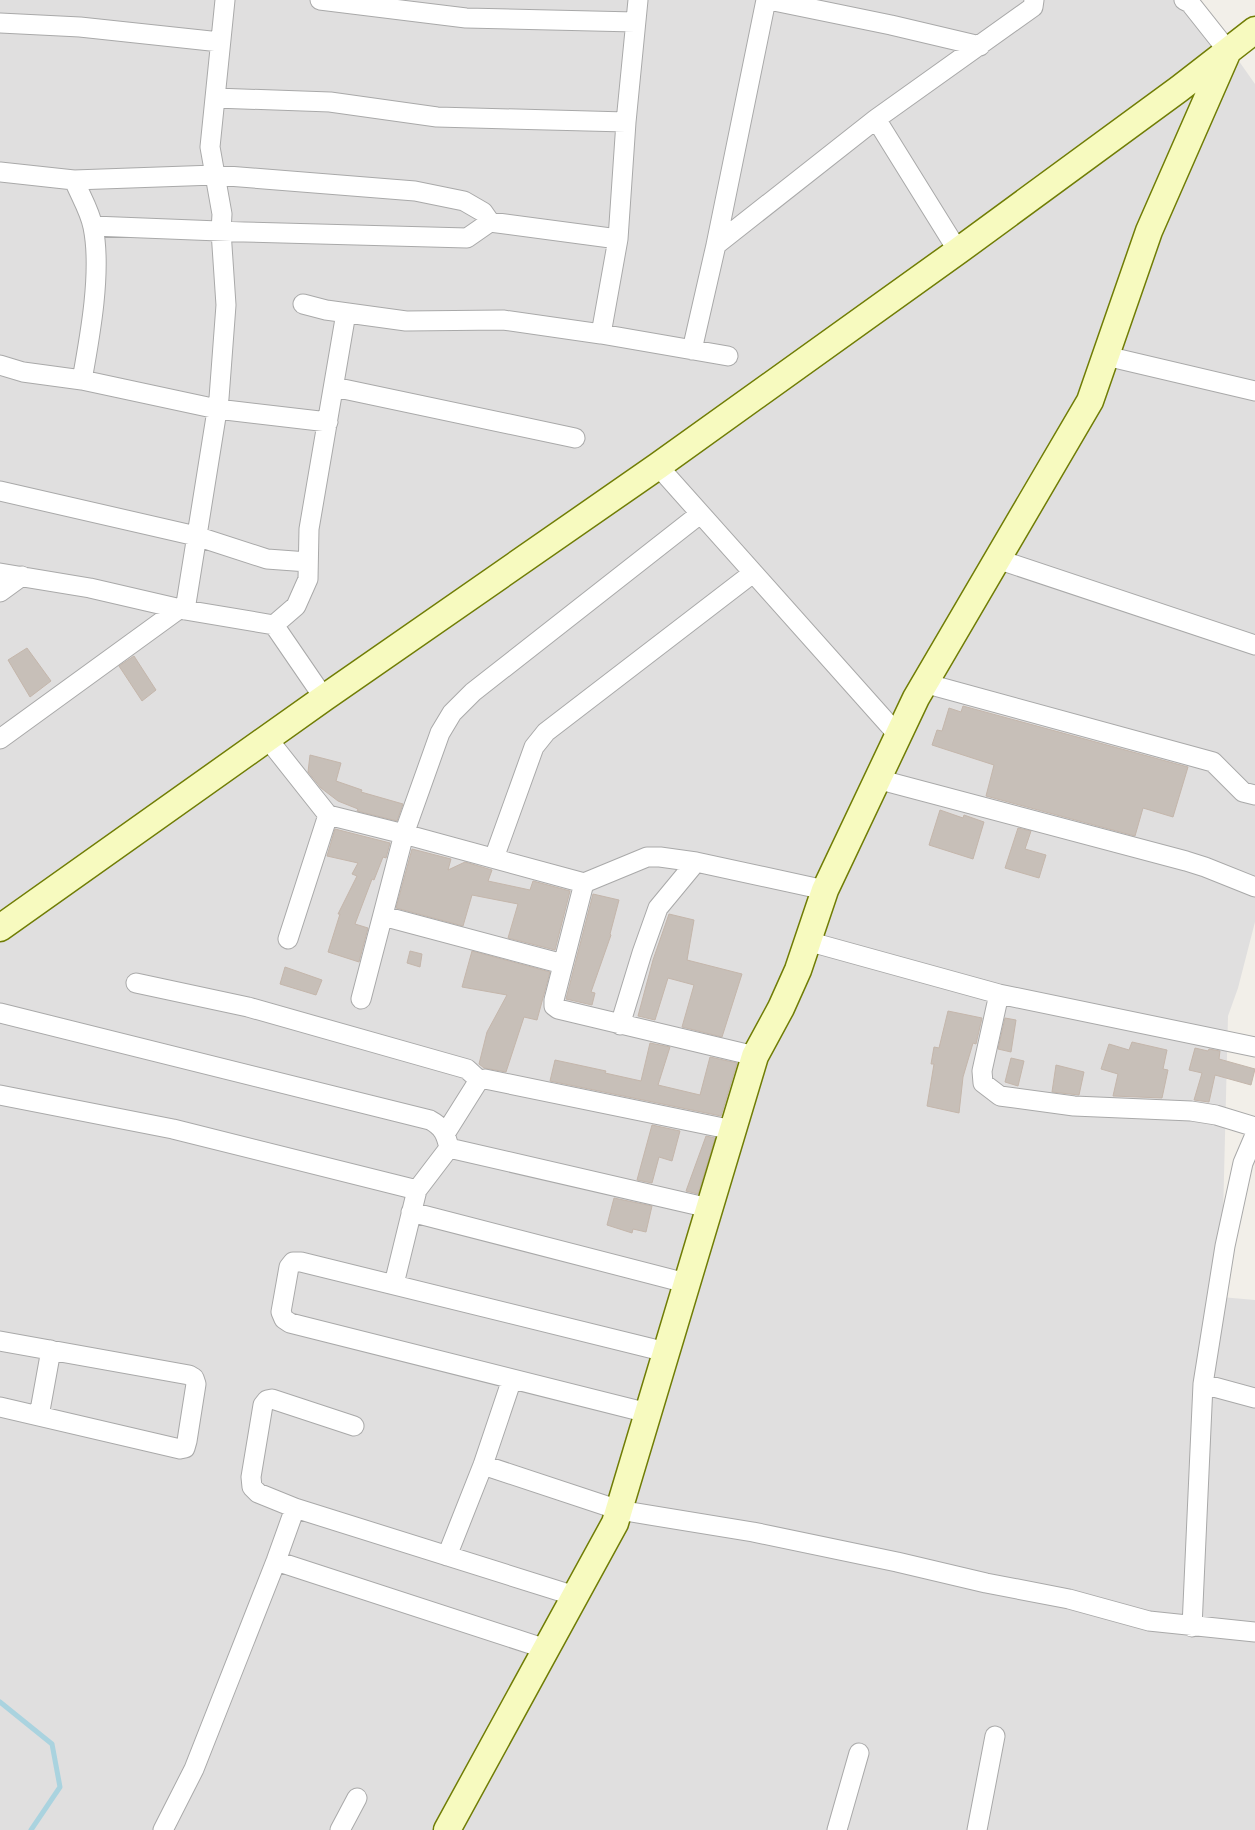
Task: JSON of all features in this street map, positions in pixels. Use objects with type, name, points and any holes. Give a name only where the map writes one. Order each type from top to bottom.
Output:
[{"type":"main road","points":[[0,928],[267,738],[658,466],[958,251],[1179,89],[1255,30]]},
{"type":"main road","points":[[447,1830],[615,1523],[755,1056],[781,1008],[798,970],[824,890],[924,683],[1090,401],[1149,231],[1228,51]]},
{"type":"street","points":[[0,739],[182,610],[217,409],[226,305],[221,231],[222,214],[210,147],[224,0]]},
{"type":"street","points":[[320,0],[466,18],[635,22]]},
{"type":"street","points":[[601,334],[618,238],[626,122],[638,0]]},
{"type":"street","points":[[692,350],[768,0],[980,46]]},
{"type":"street","points":[[716,245],[876,119],[1033,7],[1034,0]]},
{"type":"street","points":[[1188,1],[1228,51]]},
{"type":"street","points":[[0,23],[80,27],[220,42]]},
{"type":"street","points":[[215,98],[330,102],[437,117],[626,122]]},
{"type":"street","points":[[876,119],[958,251]]},
{"type":"street","points":[[0,172],[74,180],[215,175],[415,191],[464,201],[483,212],[490,222]]},
{"type":"street","points":[[74,180],[93,226],[96,265],[90,333],[82,380]]},
{"type":"street","points":[[93,226],[467,238],[490,222],[618,238]]},
{"type":"street","points":[[303,304],[326,310],[406,321],[503,320],[601,334],[728,356]]},
{"type":"street","points":[[290,649],[296,606],[308,579],[309,528],[318,466],[328,422],[346,312]]},
{"type":"street","points":[[1106,356],[1255,391]]},
{"type":"street","points":[[0,364],[23,372],[82,380],[217,409],[328,422]]},
{"type":"street","points":[[334,387],[575,438]]},
{"type":"street","points":[[658,466],[898,735]]},
{"type":"street","points":[[0,491],[196,536],[267,559],[308,562]]},
{"type":"street","points":[[361,999],[404,834],[440,733],[452,712],[473,692],[700,514]]},
{"type":"street","points":[[997,559],[1255,646]]},
{"type":"street","points":[[494,858],[534,747],[546,732],[753,572]]},
{"type":"street","points":[[0,573],[90,588],[182,610],[274,625],[324,698]]},
{"type":"street","points":[[0,592],[22,576]]},
{"type":"street","points":[[274,625],[296,606]]},
{"type":"street","points":[[924,683],[1213,762],[1244,792],[1255,795]]},
{"type":"street","points":[[267,738],[328,815],[494,858],[584,884],[647,856],[660,856],[824,890]]},
{"type":"street","points":[[878,779],[1186,861],[1255,887]]},
{"type":"street","points":[[288,939],[328,815]]},
{"type":"street","points":[[620,1025],[658,908],[696,862]]},
{"type":"street","points":[[584,884],[554,1006],[558,1009],[620,1025],[755,1056]]},
{"type":"street","points":[[383,916],[563,964]]},
{"type":"street","points":[[807,941],[999,994],[1255,1047]]},
{"type":"street","points":[[136,983],[248,1007],[467,1069],[479,1080]]},
{"type":"street","points":[[999,994],[982,1071],[983,1083],[1000,1096],[1074,1106],[1191,1111],[1216,1114],[1255,1127]]},
{"type":"street","points":[[0,1013],[430,1120],[440,1126],[447,1141]]},
{"type":"street","points":[[394,1284],[417,1190],[447,1141],[479,1080],[485,1078],[733,1130]]},
{"type":"street","points":[[0,1095],[173,1129],[417,1190]]},
{"type":"street","points":[[1192,1627],[1203,1384],[1225,1246],[1244,1163],[1255,1135]]},
{"type":"street","points":[[447,1141],[709,1208]]},
{"type":"street","points":[[411,1212],[686,1284]]},
{"type":"street","points":[[648,1413],[290,1324],[284,1319],[282,1312],[289,1267],[294,1262],[394,1284],[666,1352]]},
{"type":"street","points":[[0,1341],[189,1375],[194,1378],[196,1384],[187,1441],[185,1448],[180,1449],[0,1407]]},
{"type":"street","points":[[39,1416],[51,1350]]},
{"type":"street","points":[[446,1556],[483,1465],[512,1379]]},
{"type":"street","points":[[1203,1384],[1255,1398]]},
{"type":"street","points":[[354,1426],[272,1399],[267,1400],[263,1404],[251,1477],[252,1487],[258,1493],[294,1508],[575,1596]]},
{"type":"street","points":[[483,1465],[619,1510],[753,1532],[1069,1599],[1149,1621],[1192,1627],[1255,1632]]},
{"type":"street","points":[[163,1830],[194,1769],[276,1561],[294,1508]]},
{"type":"street","points":[[276,1561],[546,1649]]},
{"type":"street","points":[[977,1830],[995,1736]]},
{"type":"street","points":[[837,1830],[859,1753]]},
{"type":"street","points":[[340,1830],[356,1798]]},
{"type":"shaded area","points":[[0,0],[1196,0],[1255,84],[1255,922],[1238,988],[1228,1016],[1221,1297],[1255,1300],[1255,1830],[0,1830]]},
{"type":"building","points":[[27,648],[51,681],[30,697],[8,660]]},
{"type":"building","points":[[134,656],[156,690],[142,701],[119,666]]},
{"type":"building","points":[[963,706],[1188,767],[1173,817],[1143,808],[1135,836],[986,796],[994,765],[932,745],[937,730],[942,731],[949,708],[961,712]]},
{"type":"building","points":[[310,755],[341,763],[336,781],[362,790],[361,792],[403,804],[397,821],[357,811],[358,809],[338,801],[321,788],[308,772]]},
{"type":"building","points":[[940,810],[963,818],[964,815],[984,822],[973,859],[929,845]]},
{"type":"building","points":[[1018,828],[1031,831],[1025,849],[1046,855],[1039,878],[1005,868]]},
{"type":"building","points":[[335,829],[390,843],[386,858],[383,857],[374,880],[372,879],[355,924],[368,928],[359,962],[328,952],[340,914],[338,914],[357,876],[352,874],[358,863],[327,856]]},
{"type":"building","points":[[412,849],[451,859],[448,870],[465,862],[492,870],[488,881],[530,890],[533,881],[570,891],[555,950],[508,938],[518,904],[472,895],[463,926],[396,908]]},
{"type":"building","points":[[593,894],[619,900],[611,935],[591,992],[595,993],[592,1005],[566,999]]},
{"type":"building","points":[[669,914],[694,920],[687,960],[742,974],[722,1037],[682,1027],[694,985],[668,978],[655,1020],[638,1016],[653,960]]},
{"type":"building","points":[[410,951],[422,954],[420,967],[407,963]]},
{"type":"building","points":[[472,951],[550,972],[537,1020],[524,1017],[506,1072],[484,1068],[479,1064],[487,1032],[507,995],[462,987]]},
{"type":"building","points":[[285,967],[322,980],[316,995],[280,984]]},
{"type":"building","points":[[948,1011],[982,1018],[976,1044],[973,1043],[963,1077],[959,1113],[927,1106],[934,1064],[931,1064],[934,1047],[939,1048]]},
{"type":"building","points":[[1005,1018],[1016,1020],[1011,1052],[998,1049]]},
{"type":"building","points":[[1132,1042],[1167,1050],[1163,1069],[1168,1070],[1162,1098],[1113,1096],[1118,1074],[1101,1069],[1109,1044],[1129,1050]]},
{"type":"building","points":[[650,1043],[670,1047],[658,1085],[700,1095],[710,1057],[737,1063],[721,1116],[550,1081],[555,1060],[641,1081]]},
{"type":"building","points":[[1195,1048],[1220,1051],[1219,1059],[1255,1069],[1251,1085],[1215,1075],[1209,1102],[1194,1100],[1202,1073],[1189,1070]]},
{"type":"building","points":[[1011,1058],[1024,1061],[1018,1086],[1005,1082]]},
{"type":"building","points":[[1056,1065],[1084,1072],[1079,1095],[1052,1092]]},
{"type":"building","points":[[652,1125],[680,1131],[672,1161],[659,1157],[652,1183],[637,1180]]},
{"type":"building","points":[[706,1136],[715,1138],[698,1194],[686,1191]]},
{"type":"building","points":[[614,1198],[652,1206],[646,1232],[633,1229],[632,1233],[607,1225]]},
{"type":"waterway","points":[[0,1702],[52,1744],[60,1787],[31,1830]]}]
